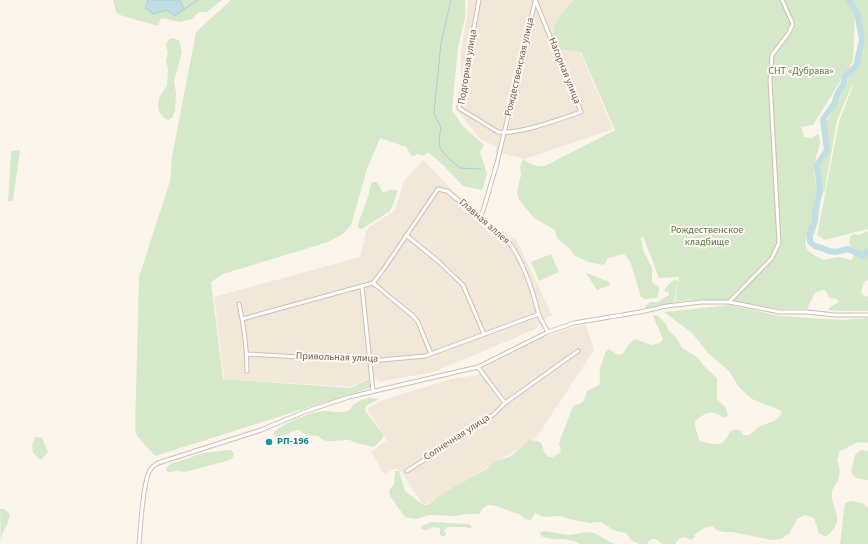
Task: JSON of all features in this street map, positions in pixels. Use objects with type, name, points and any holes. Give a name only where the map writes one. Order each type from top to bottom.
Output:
[{"type":"street","name":"Подгорная улица","points":[[480,0],[459,108],[498,132],[504,133]]},
{"type":"street","name":"Нагорная улица","points":[[504,133],[513,132],[581,112],[535,0]]},
{"type":"street","name":"Рождественская улица","points":[[479,218],[483,211],[504,133],[535,0]]},
{"type":"street","points":[[729,302],[772,258],[779,243],[770,80],[772,55],[788,34],[793,24],[782,0]]},
{"type":"street","name":"Главная аллея","points":[[406,235],[438,189],[447,192],[508,241],[514,250],[537,304],[539,314],[548,332]]},
{"type":"street","points":[[242,318],[373,283],[384,270],[406,235],[464,285],[484,334]]},
{"type":"street","points":[[373,283],[413,316],[418,322],[431,354]]},
{"type":"street","points":[[362,287],[373,392]]},
{"type":"street","points":[[139,544],[146,483],[152,467],[158,463],[261,430],[329,404],[478,367],[548,332],[574,322],[640,312],[666,306],[702,302],[729,302],[780,312],[868,315]]},
{"type":"street","points":[[239,304],[247,354],[247,371]]},
{"type":"street","name":"Привольная улица","points":[[247,354],[370,361],[425,356],[539,314]]},
{"type":"street","name":"Солнечная улица","points":[[407,471],[494,414],[505,403],[578,351]]},
{"type":"street","points":[[478,367],[505,403]]},
{"type":"shaded area","points":[[468,0],[578,0],[572,33],[613,129],[525,159],[496,152],[497,147],[479,138],[455,107],[461,81],[461,50],[467,16]]},
{"type":"shaded area","points":[[423,160],[474,212],[517,241],[552,315],[547,317],[543,323],[537,326],[538,328],[434,372],[379,382],[379,379],[367,379],[351,387],[224,379],[214,297],[360,257],[368,228],[395,210],[404,181]]},
{"type":"shaded area","points":[[586,325],[594,350],[536,438],[423,505],[401,471],[395,469],[384,474],[371,452],[387,440],[367,409],[383,400],[451,379],[477,375],[483,371],[482,369],[541,338],[574,327]]},
{"type":"green space","points":[[113,0],[148,0],[146,9],[154,14],[166,10],[180,2],[180,0],[222,0],[207,12],[199,12],[192,19],[180,22],[161,18],[158,26],[120,15],[116,12]]},
{"type":"green space","points":[[231,0],[465,0],[465,18],[458,47],[452,110],[463,126],[484,145],[480,152],[487,174],[482,190],[463,186],[428,152],[424,156],[418,154],[412,156],[406,147],[380,138],[367,169],[351,225],[343,234],[328,242],[223,274],[211,282],[223,379],[351,388],[369,379],[370,388],[155,456],[137,436],[135,429],[139,277],[170,181],[172,157],[196,32]]},
{"type":"green space","points":[[574,0],[847,0],[855,13],[853,61],[813,125],[801,127],[804,137],[811,138],[818,134],[820,140],[815,172],[815,183],[820,201],[818,223],[814,235],[810,236],[809,232],[806,238],[806,247],[811,253],[824,260],[838,257],[851,260],[854,255],[849,243],[850,236],[854,234],[859,235],[868,231],[868,280],[864,282],[861,293],[868,297],[868,311],[828,310],[830,307],[839,302],[837,299],[829,298],[826,291],[822,290],[815,293],[807,309],[781,309],[725,300],[691,300],[675,302],[679,277],[659,278],[643,236],[641,238],[643,250],[652,268],[652,281],[658,286],[659,290],[657,298],[645,299],[641,297],[630,261],[624,254],[608,258],[604,265],[588,262],[574,255],[569,248],[557,238],[555,230],[534,218],[519,200],[517,192],[521,175],[520,167],[523,159],[534,165],[545,166],[615,130],[581,52],[561,49],[556,40],[554,32],[555,24]]},
{"type":"green space","points":[[852,0],[868,0],[868,229],[825,240],[817,235],[839,122],[853,85],[837,121],[824,194],[820,179],[820,164],[824,161],[828,151],[825,121],[829,118],[837,100],[847,84],[849,76],[859,63],[864,42],[859,13]]},
{"type":"green space","points":[[171,38],[179,40],[182,52],[174,81],[176,93],[175,111],[172,118],[168,120],[159,112],[158,104],[160,96],[167,85],[168,69],[166,61],[168,53],[166,45]]},
{"type":"green space","points":[[20,150],[13,201],[8,201],[11,151]]},
{"type":"green space","points":[[372,182],[377,182],[383,193],[392,190],[398,191],[390,211],[362,229],[358,228],[358,224]]},
{"type":"green space","points":[[551,254],[559,272],[539,281],[531,262]]},
{"type":"green space","points":[[586,273],[609,282],[610,285],[597,290]]},
{"type":"green space","points":[[676,279],[678,282],[674,302],[645,308],[646,305],[651,302],[658,302],[669,295],[669,293],[664,291],[669,284]]},
{"type":"green space","points":[[729,305],[780,316],[843,320],[868,318],[868,442],[858,442],[840,451],[837,459],[840,473],[832,491],[833,504],[837,519],[833,530],[826,537],[819,533],[814,518],[805,515],[797,519],[789,534],[781,539],[772,540],[732,532],[724,532],[716,530],[713,526],[704,528],[694,535],[695,536],[692,540],[684,537],[680,538],[675,544],[662,544],[656,539],[652,539],[647,544],[639,544],[631,540],[626,533],[613,530],[603,523],[590,523],[561,516],[544,517],[535,513],[531,520],[529,520],[522,517],[520,514],[491,505],[485,506],[479,514],[454,516],[429,515],[417,519],[405,517],[390,496],[389,491],[394,484],[395,471],[399,471],[405,491],[423,505],[427,505],[445,492],[485,470],[495,462],[511,456],[529,440],[539,442],[549,457],[553,457],[561,452],[559,443],[573,406],[583,402],[587,391],[599,385],[600,368],[606,351],[609,349],[620,355],[635,339],[651,345],[660,343],[663,339],[653,316],[657,315],[666,324],[669,331],[676,337],[682,348],[697,357],[717,378],[717,399],[726,408],[728,416],[724,418],[716,413],[709,413],[703,415],[695,421],[699,440],[719,444],[722,443],[730,432],[734,430],[741,431],[743,435],[749,435],[760,426],[775,421],[782,411],[752,399],[739,387],[729,371],[709,354],[692,333],[664,312]]},
{"type":"green space","points":[[370,398],[379,399],[367,405],[365,408],[366,412],[383,434],[383,438],[375,446],[372,447],[359,444],[349,440],[328,441],[321,439],[318,436],[306,435],[299,430],[279,437],[276,437],[273,434],[282,426],[305,415],[320,411],[344,412],[359,401]]},
{"type":"green space","points":[[35,437],[42,438],[48,452],[41,460],[33,453],[32,445]]},
{"type":"green space","points":[[231,450],[234,453],[230,460],[185,472],[166,471],[170,464],[204,453]]},
{"type":"green space","points":[[861,450],[868,451],[868,480],[860,479],[851,472],[855,455]]},
{"type":"green space","points":[[852,501],[862,503],[868,508],[868,544],[840,544],[845,503]]},
{"type":"green space","points":[[0,509],[4,509],[10,514],[8,523],[2,534],[1,544]]},
{"type":"green space","points":[[432,522],[469,524],[472,527],[469,529],[466,527],[447,527],[444,531],[446,534],[444,537],[440,535],[440,528],[433,527],[426,530],[422,529],[421,526]]},
{"type":"green space","points":[[543,531],[569,535],[587,532],[594,533],[614,544],[580,544],[571,540],[550,539],[541,536],[540,533]]},
{"type":"water","points":[[148,0],[180,0],[184,9],[175,16],[166,10],[154,14],[146,9]]},
{"type":"waterway","points":[[184,9],[198,0]]},
{"type":"waterway","points":[[451,0],[441,43],[434,113],[441,128],[439,138],[440,148],[447,157],[460,168],[481,169]]},
{"type":"waterway","points":[[849,0],[857,13],[862,40],[856,66],[845,76],[844,83],[834,104],[823,119],[827,150],[817,165],[820,191],[815,212],[815,221],[810,232],[810,242],[815,246],[829,251],[836,252],[848,249],[863,256],[868,251]]},
{"type":"place","name":"РП-196","points":[[269,442]]},
{"type":"park label","name":"СНТ «Дубрава»","points":[[801,72]]},
{"type":"park label","name":"Рождественское кладбище","points":[[707,236]]}]
